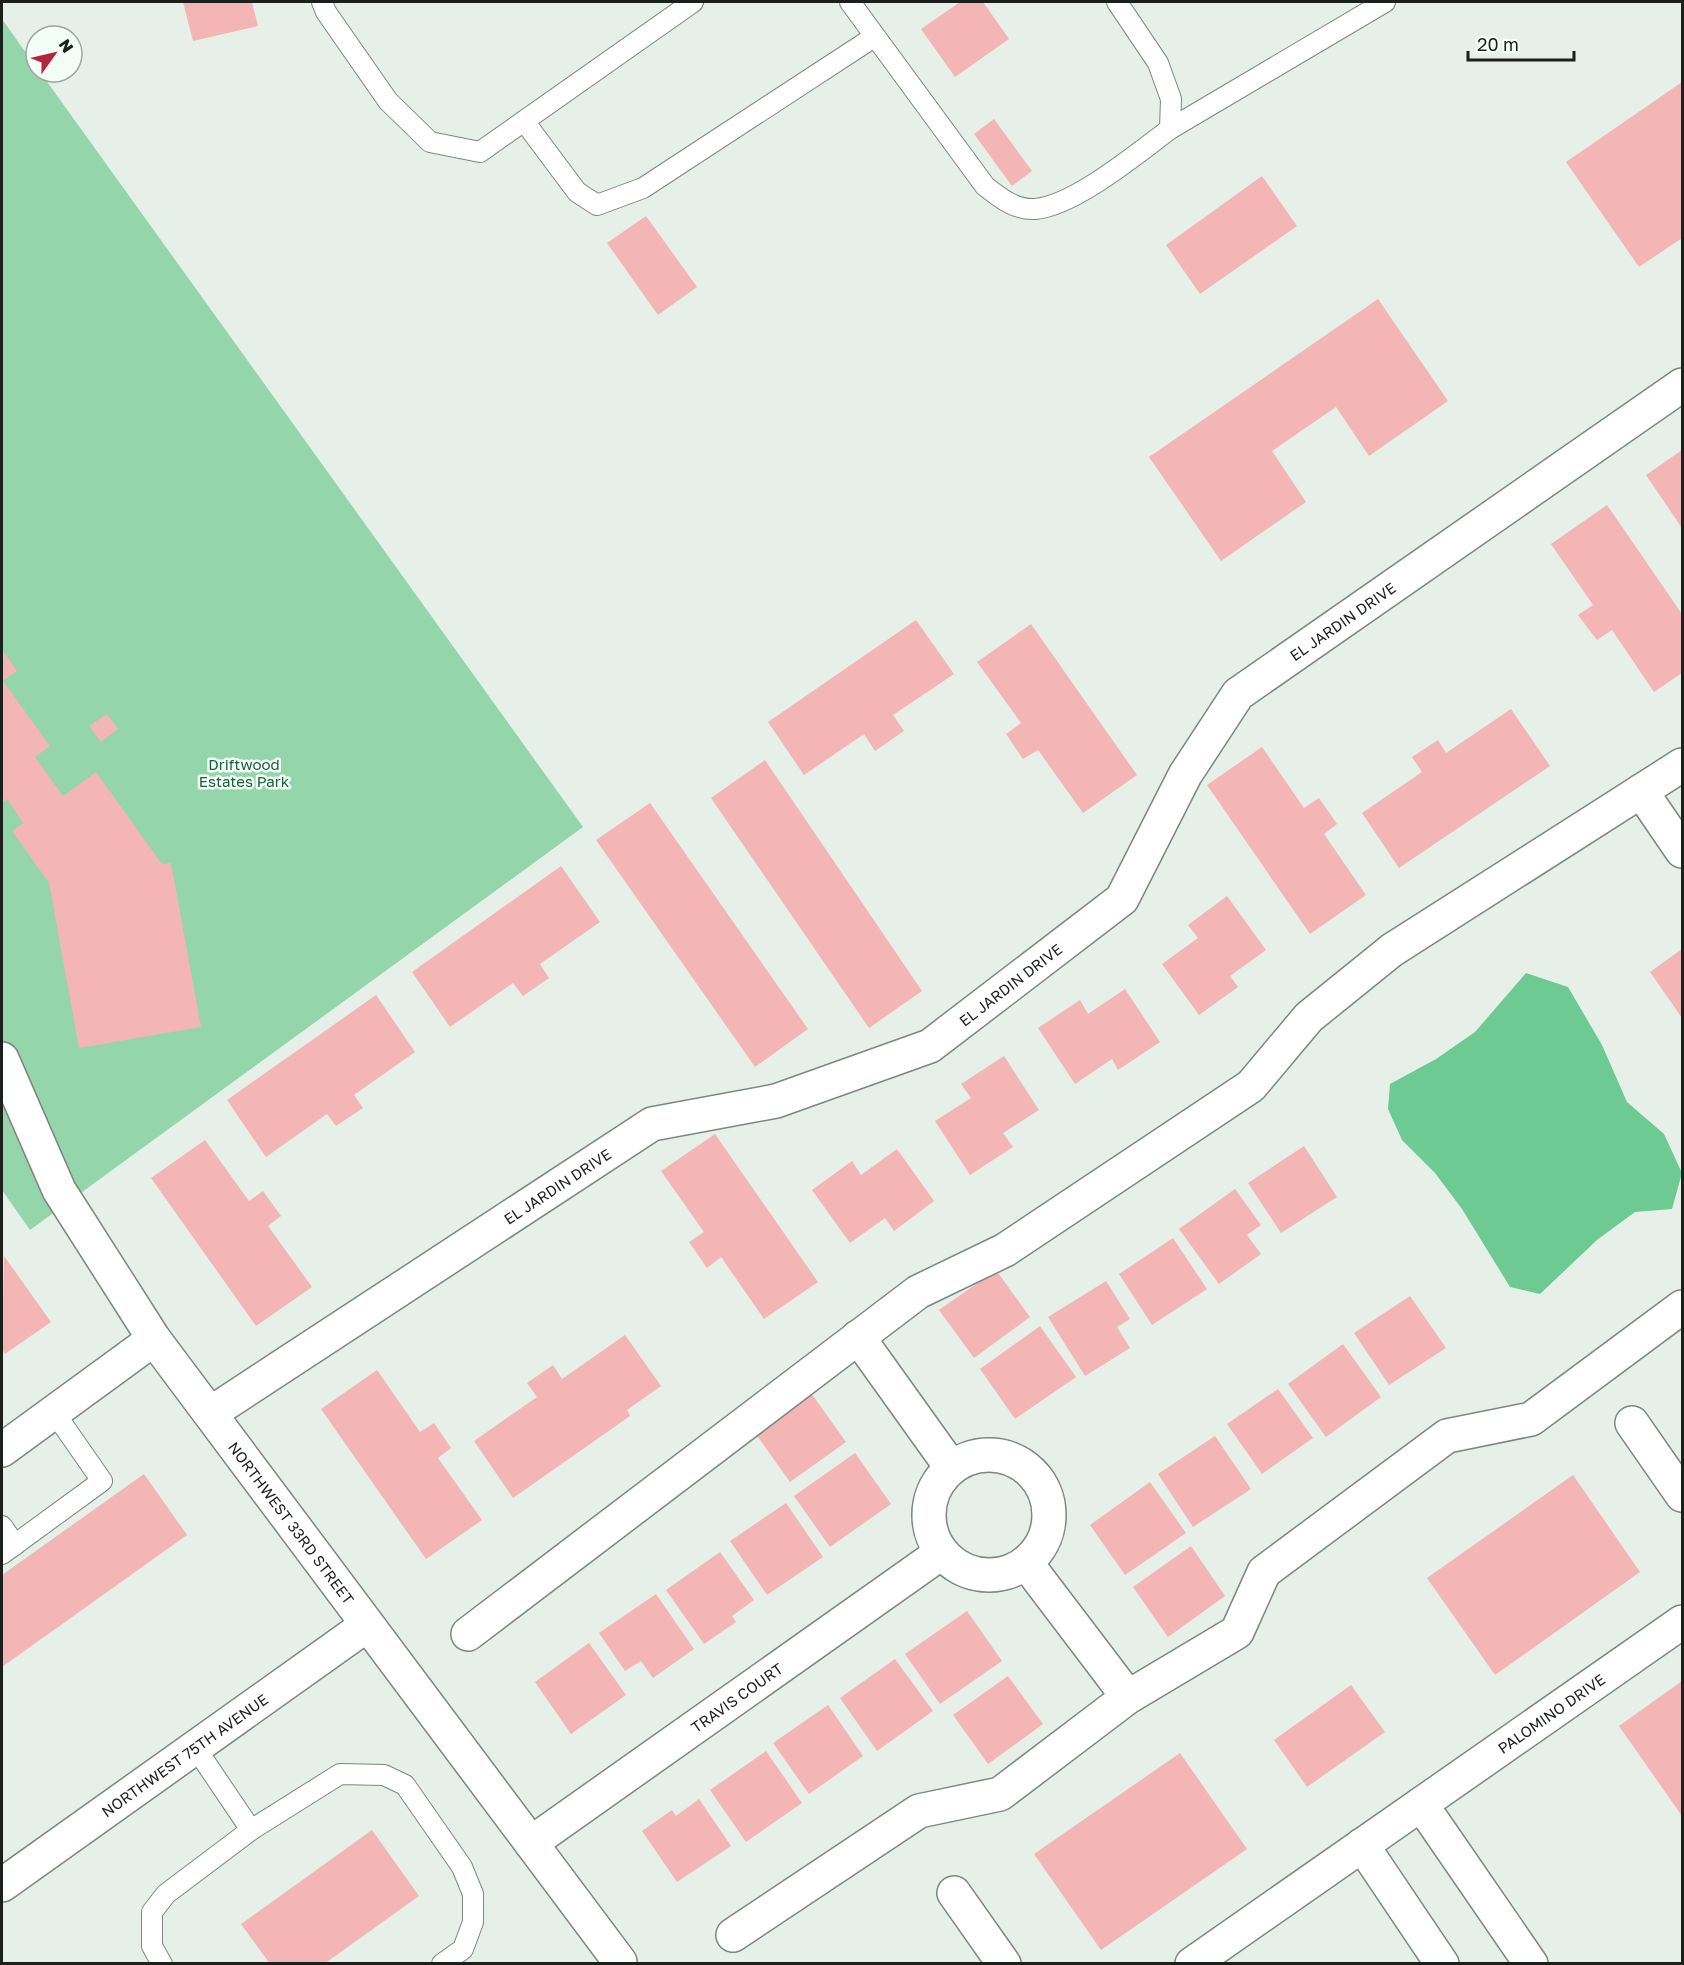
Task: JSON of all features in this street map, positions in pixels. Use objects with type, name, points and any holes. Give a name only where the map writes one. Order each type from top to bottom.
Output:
[{"type":"street","name":"EL JARDIN DRIVE","points":[[211,1413],[652,1124],[776,1101],[930,1046],[1122,899],[1185,775],[1238,694],[1683,385]]},
{"type":"street","points":[[468,1634],[918,1292],[1005,1250],[1251,1086],[1309,1017],[1392,950],[1683,765]]},
{"type":"street","points":[[1641,791],[1683,851]]},
{"type":"street","name":"NORTHWEST 33RD STREET","points":[[2,1059],[59,1190],[154,1339],[620,1962]]},
{"type":"street","points":[[733,1935],[919,1811],[1000,1794],[1128,1697],[1237,1632],[1264,1572],[1447,1436],[1531,1419],[1683,1307]]},
{"type":"street","points":[[858,1337],[951,1467]]},
{"type":"street","points":[[2,1450],[154,1339]]},
{"type":"street","points":[[1632,1423],[1683,1495]]},
{"type":"street","points":[[997,1455],[1019,1462],[1037,1478],[1048,1499],[1050,1523],[1043,1545],[1027,1564],[1006,1574],[982,1576],[959,1569],[941,1553],[931,1532],[929,1508],[936,1485],[951,1467],[973,1456],[997,1455]]},
{"type":"street","name":"TRAVIS COURT","points":[[531,1843],[941,1553]]},
{"type":"street","points":[[1027,1564],[1128,1697]]},
{"type":"street","name":"PALOMINO DRIVE","points":[[1192,1964],[1683,1622]]},
{"type":"street","name":"NORTHWEST 75TH AVENUE","points":[[2,1885],[367,1624]]},
{"type":"street","points":[[1421,1804],[1531,1964]]},
{"type":"street","points":[[1362,1845],[1442,1964]]},
{"type":"street","points":[[954,1893],[1004,1964]]},
{"type":"lane","points":[[322,2],[326,12],[388,101],[430,142],[480,152],[693,2]]},
{"type":"lane","points":[[850,2],[874,38],[985,186],[1008,204],[1035,209],[1056,202],[1097,182],[1170,129],[1385,2]]},
{"type":"lane","points":[[1116,2],[1158,63],[1171,99],[1170,129]]},
{"type":"lane","points":[[524,121],[577,192],[597,205],[643,188],[874,38]]},
{"type":"lane","points":[[2,1526],[8,1550],[102,1481],[54,1412]]},
{"type":"lane","points":[[195,1747],[251,1830]]},
{"type":"lane","points":[[162,1964],[152,1946],[153,1912],[166,1894],[251,1830],[340,1773],[384,1775],[405,1785],[462,1868],[473,1894],[473,1922],[463,1949],[442,1964]]},
{"type":"green space","name":"Driftwood Estates Park","points":[[2,19],[24,50],[24,84],[49,84],[583,827],[30,1230],[2,1190]]},
{"type":"shaded area","points":[[1526,973],[1568,987],[1602,1045],[1627,1102],[1664,1134],[1682,1173],[1672,1209],[1635,1212],[1597,1240],[1540,1294],[1510,1287],[1462,1209],[1435,1173],[1402,1140],[1388,1109],[1390,1084],[1436,1059],[1475,1032]]},
{"type":"building","points":[[183,2],[252,2],[258,26],[193,41]]},
{"type":"building","points":[[960,2],[983,2],[1009,39],[955,77],[921,29]]},
{"type":"building","points":[[1682,82],[1682,238],[1639,267],[1566,162]]},
{"type":"building","points":[[994,119],[1032,171],[1012,186],[974,134]]},
{"type":"building","points":[[1262,176],[1297,226],[1200,294],[1166,245]]},
{"type":"building","points":[[646,216],[697,287],[658,315],[607,243]]},
{"type":"building","points":[[1378,299],[1448,401],[1369,456],[1336,407],[1272,451],[1306,502],[1221,561],[1149,457]]},
{"type":"building","points":[[1682,450],[1682,528],[1646,475]]},
{"type":"building","points":[[1607,505],[1682,614],[1682,673],[1654,692],[1612,630],[1597,640],[1578,615],[1593,605],[1551,544]]},
{"type":"building","points":[[916,620],[954,674],[893,715],[904,731],[875,751],[864,734],[804,775],[768,722]]},
{"type":"building","points":[[1031,624],[1137,775],[1083,813],[1038,750],[1023,759],[1006,734],[1021,723],[977,662]]},
{"type":"building","points":[[2,649],[17,671],[3,681],[50,746],[35,757],[63,796],[96,772],[162,864],[171,863],[201,1027],[79,1048],[49,883],[12,831],[23,823],[7,799],[2,803]]},
{"type":"building","points":[[1511,709],[1550,766],[1399,868],[1362,813],[1422,772],[1412,757],[1438,740],[1446,753]]},
{"type":"building","points":[[107,714],[118,729],[101,742],[89,726]]},
{"type":"building","points":[[1262,747],[1304,808],[1319,798],[1337,824],[1324,834],[1366,895],[1310,934],[1207,785]]},
{"type":"building","points":[[765,760],[922,991],[869,1028],[711,798]]},
{"type":"building","points":[[650,803],[808,1029],[755,1067],[596,840]]},
{"type":"building","points":[[561,866],[600,922],[540,964],[549,978],[523,996],[513,983],[450,1027],[412,972]]},
{"type":"building","points":[[1227,896],[1266,950],[1230,976],[1238,987],[1199,1015],[1162,964],[1198,938],[1188,925]]},
{"type":"building","points":[[1682,949],[1682,1018],[1650,972]]},
{"type":"building","points":[[1125,989],[1160,1042],[1118,1070],[1112,1059],[1075,1084],[1038,1028],[1080,1000],[1088,1014]]},
{"type":"building","points":[[376,995],[415,1052],[354,1095],[363,1108],[336,1126],[327,1114],[266,1157],[227,1100]]},
{"type":"building","points":[[1004,1056],[1039,1110],[1003,1133],[1013,1147],[970,1175],[935,1121],[971,1098],[961,1084]]},
{"type":"building","points":[[715,1134],[818,1282],[764,1319],[721,1257],[707,1268],[689,1242],[704,1232],[661,1171]]},
{"type":"building","points":[[205,1140],[249,1201],[263,1191],[281,1216],[268,1226],[312,1287],[256,1326],[151,1178]]},
{"type":"building","points":[[1304,1146],[1337,1197],[1281,1233],[1248,1183]]},
{"type":"building","points":[[897,1149],[934,1201],[894,1231],[885,1218],[850,1243],[812,1190],[852,1161],[861,1175]]},
{"type":"building","points":[[1235,1189],[1261,1225],[1247,1235],[1261,1254],[1219,1284],[1179,1229]]},
{"type":"building","points":[[1173,1238],[1207,1289],[1152,1325],[1119,1274]]},
{"type":"building","points":[[4,1256],[51,1322],[5,1354],[2,1349]]},
{"type":"building","points":[[996,1270],[1030,1317],[974,1358],[939,1310]]},
{"type":"building","points":[[1106,1281],[1130,1319],[1117,1327],[1130,1348],[1085,1376],[1048,1317]]},
{"type":"building","points":[[1410,1296],[1446,1348],[1389,1385],[1354,1333]]},
{"type":"building","points":[[1040,1326],[1076,1377],[1015,1419],[980,1369]]},
{"type":"building","points":[[625,1335],[661,1386],[627,1410],[630,1416],[513,1498],[474,1441],[537,1397],[527,1383],[553,1365],[562,1379]]},
{"type":"building","points":[[1343,1344],[1381,1397],[1326,1437],[1288,1384]]},
{"type":"building","points":[[377,1370],[420,1432],[434,1423],[451,1448],[438,1458],[482,1520],[426,1559],[321,1409]]},
{"type":"building","points":[[1278,1389],[1313,1438],[1262,1474],[1227,1424]]},
{"type":"building","points":[[811,1393],[846,1442],[790,1482],[755,1433]]},
{"type":"building","points":[[1215,1436],[1251,1489],[1193,1527],[1158,1474]]},
{"type":"building","points":[[855,1453],[891,1504],[830,1547],[794,1496]]},
{"type":"building","points":[[144,1474],[187,1535],[2,1667],[2,1575]]},
{"type":"building","points":[[1573,1475],[1640,1572],[1495,1675],[1427,1578]]},
{"type":"building","points":[[1150,1482],[1186,1533],[1125,1575],[1090,1525]]},
{"type":"building","points":[[786,1503],[823,1557],[767,1595],[730,1541]]},
{"type":"building","points":[[1191,1546],[1225,1596],[1168,1637],[1133,1587]]},
{"type":"building","points":[[720,1552],[754,1600],[732,1616],[736,1622],[704,1644],[666,1590]]},
{"type":"building","points":[[656,1594],[694,1649],[653,1678],[641,1661],[625,1671],[599,1633]]},
{"type":"building","points":[[967,1611],[1002,1661],[940,1704],[905,1654]]},
{"type":"building","points":[[589,1643],[626,1695],[571,1734],[535,1682]]},
{"type":"building","points":[[895,1659],[933,1711],[877,1751],[840,1698]]},
{"type":"building","points":[[1008,1676],[1043,1724],[988,1764],[953,1715]]},
{"type":"building","points":[[1682,1681],[1682,1816],[1619,1726]]},
{"type":"building","points":[[1351,1685],[1385,1732],[1307,1787],[1274,1740]]},
{"type":"building","points":[[828,1705],[863,1756],[809,1794],[773,1743]]},
{"type":"building","points":[[766,1751],[802,1803],[746,1842],[710,1790]]},
{"type":"building","points":[[1180,1753],[1247,1849],[1101,1950],[1034,1854]]},
{"type":"building","points":[[699,1799],[731,1846],[677,1882],[642,1831],[672,1810],[676,1816]]},
{"type":"building","points":[[372,1830],[419,1896],[324,1964],[270,1964],[241,1924]]}]
